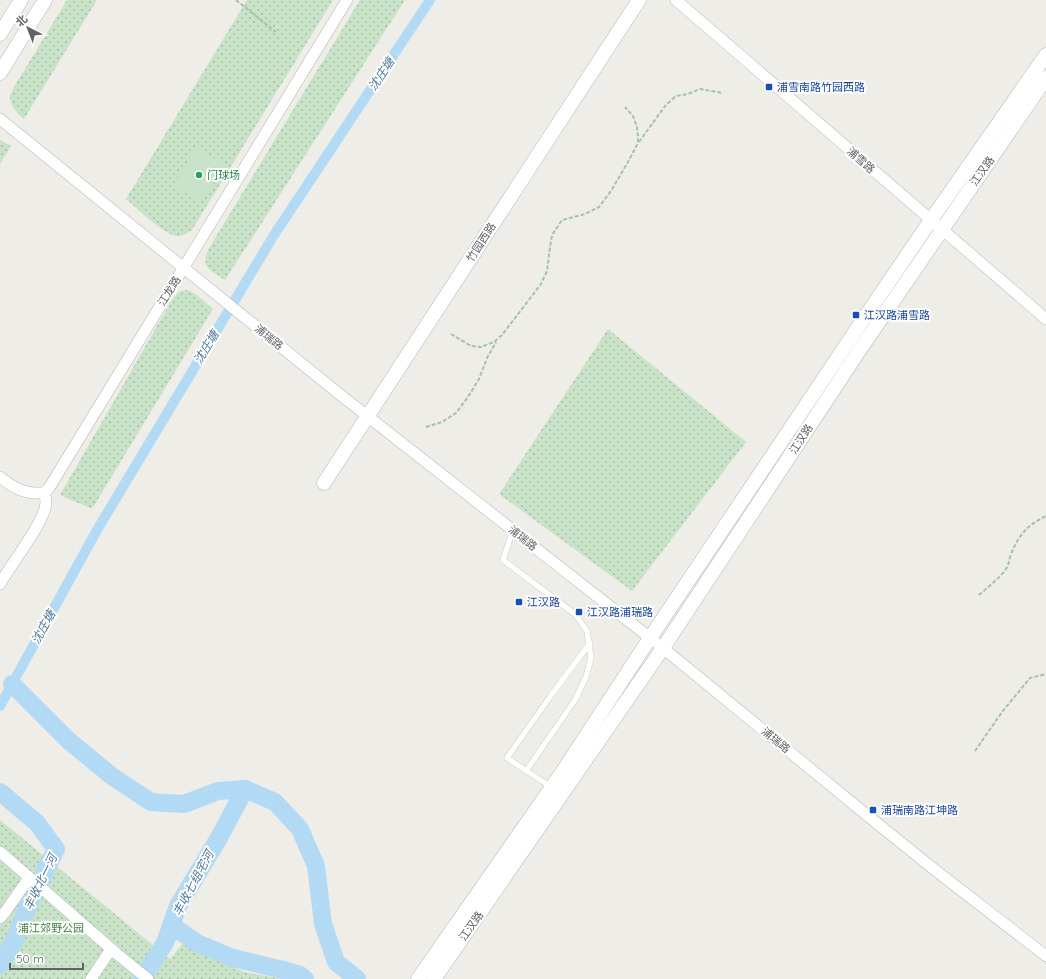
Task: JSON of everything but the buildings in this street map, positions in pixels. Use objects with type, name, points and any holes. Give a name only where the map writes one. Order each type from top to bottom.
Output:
[{"type":"street","points":[[0,34],[21,0]]},
{"type":"street","points":[[0,73],[44,0]]},
{"type":"street","name":"江龙路","points":[[44,493],[49,488],[347,0]]},
{"type":"street","name":"竹园西路","points":[[324,483],[639,0]]},
{"type":"street","name":"浦雪路","points":[[676,0],[1046,319]]},
{"type":"street","points":[[418,979],[551,787],[931,220],[1046,55]]},
{"type":"street","name":"江汉路","points":[[434,979],[663,648],[859,351],[1046,78]]},
{"type":"street","name":"浦瑞路","points":[[0,119],[368,416],[663,648],[879,826],[1046,956]]},
{"type":"street","points":[[0,477],[23,492],[34,494],[44,493],[46,502],[45,510],[35,530],[0,584]]},
{"type":"street","points":[[0,852],[110,949],[148,979]]},
{"type":"street","points":[[0,918],[31,879]]},
{"type":"street","points":[[91,979],[110,949]]},
{"type":"lane","points":[[513,530],[503,560],[575,614],[587,631],[590,643],[591,658],[586,677],[575,700],[526,771]]},
{"type":"lane","points":[[551,787],[507,758],[590,643]]},
{"type":"path","points":[[236,0],[276,32]]},
{"type":"path","points":[[451,334],[471,346],[481,347],[498,339],[541,284],[548,271],[552,235],[562,220],[585,214],[599,207],[611,191],[638,143],[665,106],[676,96],[688,94],[700,89],[723,94]]},
{"type":"path","points":[[625,107],[633,116],[637,127],[638,143]]},
{"type":"path","points":[[426,427],[442,422],[456,414],[479,379],[487,358],[498,339]]},
{"type":"path","points":[[979,595],[1002,574],[1007,567],[1011,555],[1023,532],[1035,521],[1046,516]]},
{"type":"path","points":[[975,751],[1002,712],[1030,678],[1046,674]]},
{"type":"green space","points":[[67,0],[97,0],[24,119],[13,106],[10,100],[10,94]]},
{"type":"green space","points":[[247,0],[333,0],[192,230],[181,236],[177,236],[158,226],[126,199]]},
{"type":"green space","points":[[360,0],[405,0],[225,280],[211,270],[206,264],[205,260],[209,248]]},
{"type":"green space","points":[[0,140],[11,146],[0,164]]},
{"type":"green space","name":"门球场","points":[[196,147],[224,164],[201,202],[173,186]]},
{"type":"green space","points":[[188,290],[197,295],[213,309],[92,509],[60,495],[173,298],[180,291]]},
{"type":"green space","points":[[608,329],[746,442],[632,591],[499,494]]},
{"type":"green space","name":"浦江郊野公园","points":[[0,820],[170,959],[183,943],[244,972],[283,979],[0,979]]},
{"type":"waterway","name":"沈庄塘","points":[[0,706],[97,530],[274,235],[430,0]]},
{"type":"waterway","points":[[12,684],[69,741],[113,777],[151,802],[184,804],[218,791],[245,789],[275,802],[300,829],[316,866],[323,924],[336,962],[357,979]]},
{"type":"waterway","name":"丰收七组宅河","points":[[142,979],[165,943],[178,906],[220,836],[245,789]]},
{"type":"waterway","name":"丰收北一河","points":[[0,792],[37,823],[56,849],[30,902],[13,943],[0,965]]},
{"type":"waterway","points":[[171,925],[197,943],[233,958],[283,970],[300,975],[305,979]]},
{"type":"place","name":"浦雪南路竹园西路","points":[[769,87]]},
{"type":"place","name":"门球场","points":[[199,175]]},
{"type":"place","name":"江汉路浦雪路","points":[[856,315]]},
{"type":"place","name":"江汉路","points":[[519,602]]},
{"type":"place","name":"江汉路浦瑞路","points":[[579,612]]},
{"type":"place","name":"浦瑞南路江坤路","points":[[873,810]]}]
